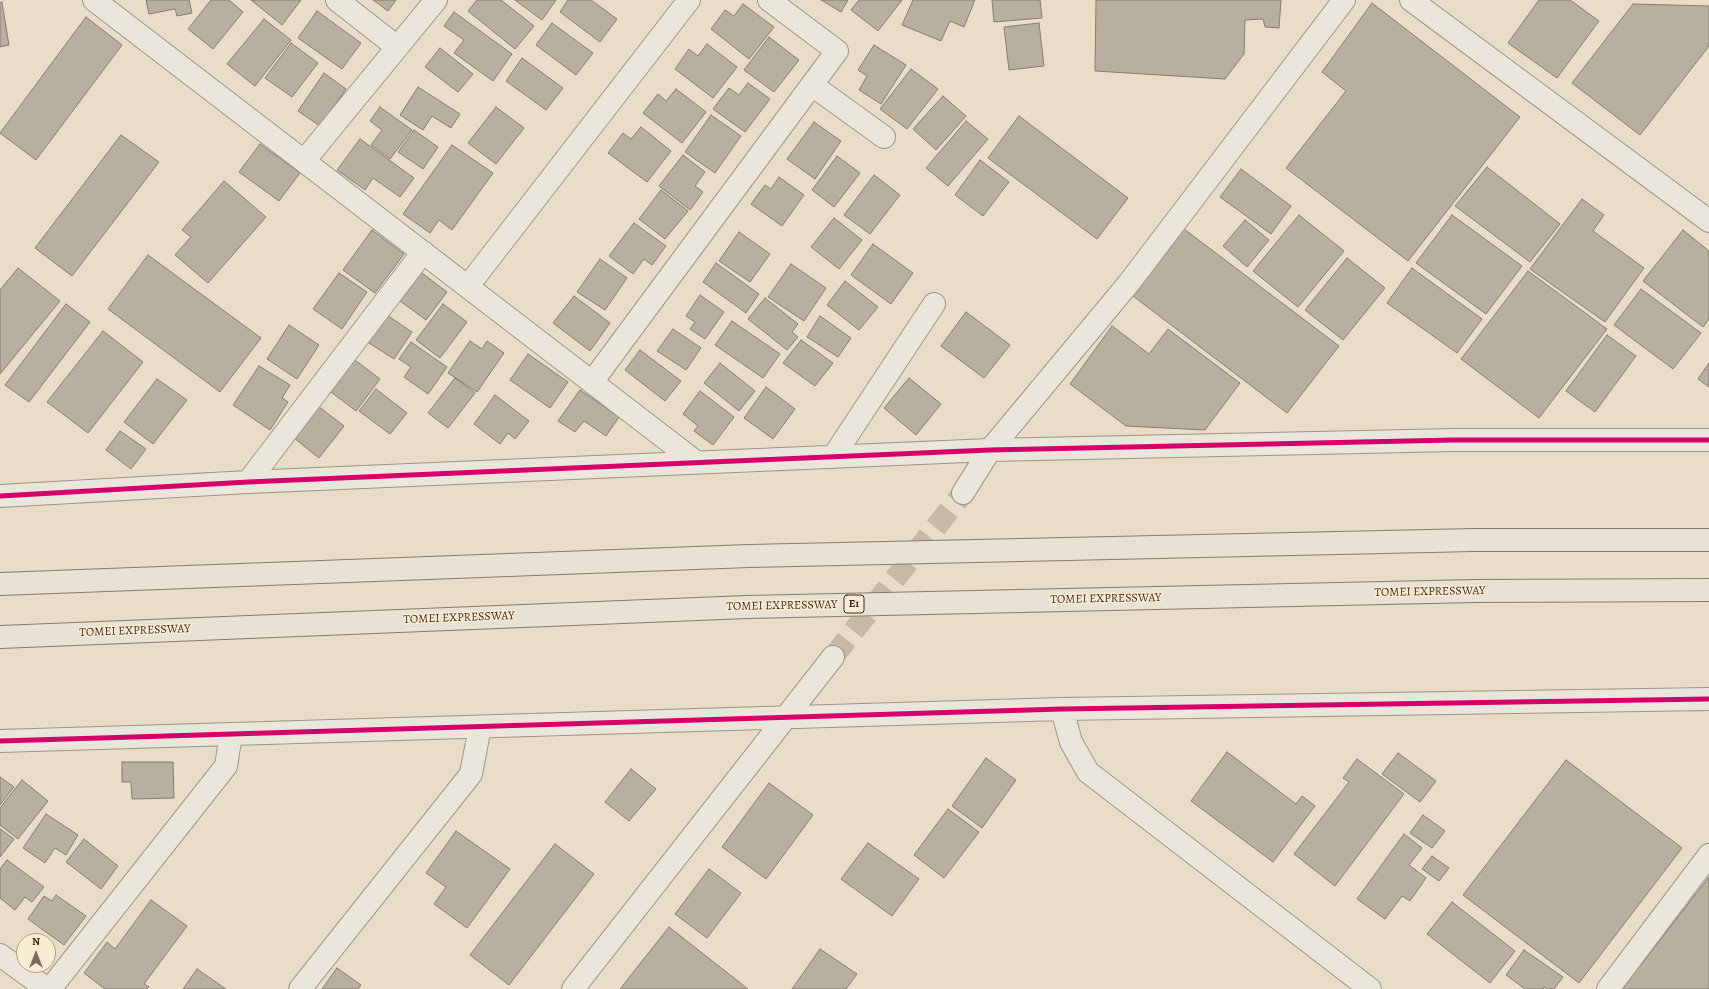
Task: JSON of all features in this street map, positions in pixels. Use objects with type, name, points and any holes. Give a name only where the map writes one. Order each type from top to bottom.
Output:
[{"type":"highway","points":[[0,584],[749,556],[1466,541],[1709,540]]},
{"type":"highway","name":"TOMEI EXPRESSWAY","points":[[0,637],[747,607],[1475,591],[1709,590]]},
{"type":"street","points":[[94,0],[696,462]]},
{"type":"street","points":[[336,0],[397,47]]},
{"type":"street","points":[[304,161],[436,0]]},
{"type":"street","points":[[468,286],[689,0]]},
{"type":"street","points":[[592,382],[837,51],[769,0]]},
{"type":"street","points":[[963,492],[990,450],[1129,283],[1344,0]]},
{"type":"street","points":[[1411,0],[1709,220]]},
{"type":"street","points":[[812,85],[884,136]]},
{"type":"street","points":[[248,482],[423,252]]},
{"type":"street","points":[[833,457],[934,304]]},
{"type":"street","points":[[0,496],[248,482],[990,450],[1454,440],[1709,440]]},
{"type":"street","points":[[573,989],[832,657]]},
{"type":"street","points":[[0,741],[1062,708],[1709,699]]},
{"type":"street","points":[[1062,708],[1071,742],[1088,772],[1369,989]]},
{"type":"street","points":[[300,989],[471,774],[480,727]]},
{"type":"street","points":[[50,989],[226,766],[231,734]]},
{"type":"street","points":[[1608,989],[1709,856]]},
{"type":"street","points":[[0,955],[47,989]]},
{"type":"building","points":[[146,0],[189,0],[192,13],[177,16],[175,9],[149,14]]},
{"type":"building","points":[[211,0],[229,0],[243,12],[213,49],[188,29]]},
{"type":"building","points":[[251,0],[301,0],[282,25]]},
{"type":"building","points":[[373,0],[396,0],[388,11]]},
{"type":"building","points":[[477,0],[501,0],[534,26],[515,49],[468,11]]},
{"type":"building","points":[[515,0],[556,0],[542,20]]},
{"type":"building","points":[[568,0],[591,0],[617,19],[600,42],[560,12]]},
{"type":"building","points":[[821,0],[848,0],[841,12]]},
{"type":"building","points":[[859,0],[902,0],[878,31],[851,10]]},
{"type":"building","points":[[913,0],[975,0],[964,27],[950,21],[941,41],[902,25]]},
{"type":"building","points":[[992,0],[1040,0],[1042,18],[994,22]]},
{"type":"building","points":[[1096,0],[1281,0],[1279,28],[1265,27],[1263,19],[1245,20],[1244,54],[1225,79],[1095,71]]},
{"type":"building","points":[[1539,0],[1570,0],[1599,21],[1557,78],[1508,43]]},
{"type":"building","points":[[2,2],[9,45],[0,47],[0,3]]},
{"type":"building","points":[[1372,3],[1520,117],[1408,261],[1286,168],[1346,91],[1322,72]]},
{"type":"building","points":[[743,4],[774,27],[749,59],[711,29],[725,10],[734,16]]},
{"type":"building","points":[[1633,4],[1709,6],[1709,46],[1640,135],[1572,83]]},
{"type":"building","points":[[317,11],[361,43],[342,69],[298,38]]},
{"type":"building","points":[[454,12],[512,54],[493,81],[454,53],[464,40],[444,26]]},
{"type":"building","points":[[86,17],[122,45],[36,160],[0,133]]},
{"type":"building","points":[[264,19],[291,40],[255,86],[227,64]]},
{"type":"building","points":[[552,23],[593,53],[576,75],[536,45]]},
{"type":"building","points":[[1039,23],[1044,66],[1009,70],[1004,27]]},
{"type":"building","points":[[769,37],[799,60],[774,92],[744,70]]},
{"type":"building","points":[[291,43],[318,63],[292,97],[265,78]]},
{"type":"building","points":[[707,44],[737,67],[713,98],[675,69],[689,49],[698,56]]},
{"type":"building","points":[[874,45],[906,65],[881,104],[859,90],[867,76],[858,70]]},
{"type":"building","points":[[440,48],[473,74],[458,92],[425,67]]},
{"type":"building","points":[[522,58],[563,88],[546,110],[506,81]]},
{"type":"building","points":[[911,69],[938,89],[907,129],[880,109]]},
{"type":"building","points":[[324,73],[346,89],[320,126],[298,111]]},
{"type":"building","points":[[748,83],[770,99],[745,132],[713,109],[729,88],[739,95]]},
{"type":"building","points":[[418,87],[460,114],[451,128],[432,116],[423,130],[400,115]]},
{"type":"building","points":[[676,89],[706,112],[682,143],[643,113],[658,94],[666,101]]},
{"type":"building","points":[[943,96],[966,116],[936,150],[913,129]]},
{"type":"building","points":[[380,107],[412,130],[390,159],[371,145],[382,130],[370,121]]},
{"type":"building","points":[[496,107],[524,128],[496,164],[468,143]]},
{"type":"building","points":[[711,115],[741,136],[715,173],[685,152]]},
{"type":"building","points":[[1019,116],[1128,198],[1097,239],[988,158]]},
{"type":"building","points":[[966,121],[988,139],[948,186],[926,168]]},
{"type":"building","points":[[814,122],[841,141],[815,179],[787,159]]},
{"type":"building","points":[[641,127],[671,151],[647,182],[608,153],[623,133],[631,139]]},
{"type":"building","points":[[414,130],[438,147],[423,169],[398,152]]},
{"type":"building","points":[[121,135],[159,162],[72,276],[35,248]]},
{"type":"building","points":[[360,139],[414,178],[400,197],[373,178],[365,190],[337,170]]},
{"type":"building","points":[[260,144],[300,173],[279,201],[239,172]]},
{"type":"building","points":[[452,145],[493,173],[452,230],[439,220],[430,233],[403,214]]},
{"type":"building","points":[[683,155],[705,172],[695,186],[703,192],[690,210],[659,186]]},
{"type":"building","points":[[837,156],[860,173],[834,207],[812,190]]},
{"type":"building","points":[[980,160],[1009,182],[983,216],[955,195]]},
{"type":"building","points":[[1487,167],[1560,224],[1530,262],[1455,206]]},
{"type":"building","points":[[1241,169],[1291,206],[1271,234],[1220,197]]},
{"type":"building","points":[[874,175],[900,195],[870,234],[844,215]]},
{"type":"building","points":[[779,177],[804,195],[782,226],[751,204],[765,185],[771,189]]},
{"type":"building","points":[[224,181],[266,217],[208,283],[175,255],[191,237],[182,230]]},
{"type":"building","points":[[661,190],[688,211],[665,239],[639,219]]},
{"type":"building","points":[[1582,199],[1604,215],[1593,231],[1644,268],[1605,322],[1530,269]]},
{"type":"building","points":[[1299,215],[1344,251],[1298,307],[1253,271]]},
{"type":"building","points":[[1452,215],[1522,266],[1486,314],[1416,263]]},
{"type":"building","points":[[834,218],[862,240],[839,269],[811,247]]},
{"type":"building","points":[[1245,220],[1269,240],[1247,267],[1223,246]]},
{"type":"building","points":[[634,223],[666,246],[652,265],[644,259],[633,274],[609,256]]},
{"type":"building","points":[[1184,229],[1339,346],[1287,413],[1133,296]]},
{"type":"building","points":[[372,230],[404,254],[375,293],[343,270]]},
{"type":"building","points":[[1683,230],[1709,251],[1709,319],[1703,327],[1643,281]]},
{"type":"building","points":[[739,232],[770,254],[750,282],[719,261]]},
{"type":"building","points":[[873,244],[913,273],[891,304],[851,275]]},
{"type":"building","points":[[148,255],[261,338],[220,392],[108,309]]},
{"type":"building","points":[[1347,258],[1385,288],[1343,340],[1305,310]]},
{"type":"building","points":[[600,259],[627,278],[605,310],[577,292]]},
{"type":"building","points":[[716,263],[759,294],[746,313],[703,282]]},
{"type":"building","points":[[791,264],[826,288],[804,321],[768,297]]},
{"type":"building","points":[[18,268],[60,301],[0,374],[0,290]]},
{"type":"building","points":[[1412,268],[1482,319],[1457,353],[1387,303]]},
{"type":"building","points":[[418,270],[447,292],[426,320],[396,298]]},
{"type":"building","points":[[1528,271],[1607,329],[1539,418],[1461,359]]},
{"type":"building","points":[[339,273],[367,292],[342,329],[313,309]]},
{"type":"building","points":[[845,281],[878,307],[859,330],[827,305]]},
{"type":"building","points":[[1641,289],[1701,333],[1673,369],[1614,325]]},
{"type":"building","points":[[700,295],[724,312],[705,339],[690,329],[695,322],[686,316]]},
{"type":"building","points":[[574,296],[610,323],[590,351],[553,323]]},
{"type":"building","points":[[765,298],[798,324],[792,332],[798,337],[787,350],[748,319]]},
{"type":"building","points":[[66,304],[90,322],[29,402],[5,385]]},
{"type":"building","points":[[443,304],[467,322],[440,358],[416,340]]},
{"type":"building","points":[[966,312],[1010,345],[984,378],[941,346]]},
{"type":"building","points":[[384,313],[412,332],[394,359],[366,341]]},
{"type":"building","points":[[820,316],[851,338],[838,357],[807,337]]},
{"type":"building","points":[[732,321],[780,354],[763,378],[715,345]]},
{"type":"building","points":[[289,325],[319,345],[297,379],[267,359]]},
{"type":"building","points":[[1112,326],[1149,354],[1168,329],[1240,383],[1205,430],[1126,426],[1070,384]]},
{"type":"building","points":[[673,329],[701,348],[686,370],[657,351]]},
{"type":"building","points":[[103,331],[143,362],[88,433],[47,402]]},
{"type":"building","points":[[1607,335],[1636,356],[1595,412],[1566,391]]},
{"type":"building","points":[[801,340],[833,363],[815,386],[783,363]]},
{"type":"building","points":[[470,341],[482,349],[487,341],[504,353],[477,392],[448,373]]},
{"type":"building","points":[[411,342],[447,367],[428,394],[404,377],[411,367],[399,359]]},
{"type":"building","points":[[640,350],[681,381],[665,401],[625,370]]},
{"type":"building","points":[[528,354],[568,382],[550,408],[510,380]]},
{"type":"building","points":[[351,357],[380,379],[356,411],[327,389]]},
{"type":"building","points":[[720,363],[755,391],[739,411],[704,383]]},
{"type":"building","points":[[1709,363],[1709,387],[1698,379]]},
{"type":"building","points":[[259,366],[290,385],[282,398],[288,402],[270,430],[233,405]]},
{"type":"building","points":[[455,378],[475,393],[448,428],[428,413]]},
{"type":"building","points":[[909,378],[941,404],[916,435],[884,408]]},
{"type":"building","points":[[157,379],[187,400],[153,444],[124,422]]},
{"type":"building","points":[[766,387],[795,409],[773,439],[744,418]]},
{"type":"building","points":[[376,389],[407,413],[390,434],[359,411]]},
{"type":"building","points":[[580,390],[619,417],[606,436],[584,421],[575,432],[558,421]]},
{"type":"building","points":[[700,391],[734,417],[713,445],[694,431],[698,426],[683,414]]},
{"type":"building","points":[[495,395],[529,421],[515,439],[508,433],[500,444],[474,424]]},
{"type":"building","points":[[318,406],[344,426],[319,458],[294,438]]},
{"type":"building","points":[[120,431],[146,449],[131,469],[106,450]]},
{"type":"building","points":[[1227,752],[1296,804],[1302,796],[1315,806],[1273,862],[1191,801]]},
{"type":"building","points":[[1398,753],[1436,781],[1420,802],[1382,774]]},
{"type":"building","points":[[986,758],[1016,780],[982,828],[952,806]]},
{"type":"building","points":[[1357,759],[1404,794],[1335,886],[1294,854],[1349,782],[1343,778]]},
{"type":"building","points":[[1566,760],[1682,848],[1579,983],[1463,895]]},
{"type":"building","points":[[122,762],[173,762],[174,798],[132,799],[131,782],[122,782]]},
{"type":"building","points":[[631,769],[656,789],[629,821],[605,802]]},
{"type":"building","points":[[0,777],[14,787],[0,805]]},
{"type":"building","points":[[22,780],[48,801],[18,839],[0,825],[0,808]]},
{"type":"building","points":[[769,783],[813,815],[766,879],[722,847]]},
{"type":"building","points":[[948,809],[979,832],[944,878],[914,855]]},
{"type":"building","points":[[46,814],[78,835],[66,855],[55,848],[45,863],[23,848]]},
{"type":"building","points":[[1423,815],[1445,831],[1432,848],[1410,833]]},
{"type":"building","points":[[0,829],[14,839],[0,857]]},
{"type":"building","points":[[456,831],[510,869],[467,928],[434,904],[446,887],[426,873]]},
{"type":"building","points":[[1404,834],[1422,848],[1409,865],[1426,878],[1410,901],[1402,896],[1385,919],[1357,899]]},
{"type":"building","points":[[84,839],[118,866],[101,889],[66,862]]},
{"type":"building","points":[[868,843],[919,879],[892,916],[841,879]]},
{"type":"building","points":[[555,844],[594,874],[509,985],[470,955]]},
{"type":"building","points":[[1432,856],[1449,868],[1439,881],[1422,869]]},
{"type":"building","points":[[7,860],[44,887],[32,902],[25,897],[15,910],[0,898],[0,869]]},
{"type":"building","points":[[709,869],[741,893],[707,938],[675,914]]},
{"type":"building","points":[[1709,877],[1709,989],[1622,989]]},
{"type":"building","points":[[56,895],[86,916],[64,945],[56,939],[56,933],[47,933],[28,919],[44,896],[52,901]]},
{"type":"building","points":[[151,900],[187,926],[144,984],[149,987],[147,989],[105,989],[84,973],[107,942],[115,949]]},
{"type":"building","points":[[1452,902],[1515,951],[1490,983],[1427,934]]},
{"type":"building","points":[[669,927],[748,989],[620,989]]},
{"type":"building","points":[[820,949],[857,974],[846,989],[792,989]]},
{"type":"building","points":[[1524,950],[1563,977],[1554,989],[1547,989],[1544,987],[1543,989],[1525,989],[1506,975]]},
{"type":"building","points":[[337,968],[361,985],[358,989],[322,989]]},
{"type":"building","points":[[197,969],[226,989],[183,989]]},
{"type":"tunnel","points":[[833,657],[963,493]]},
{"type":"cycle path","points":[[0,496],[248,482],[990,450],[1454,440],[1709,440]]},
{"type":"cycle path","points":[[0,741],[1062,709],[1709,699]]}]
